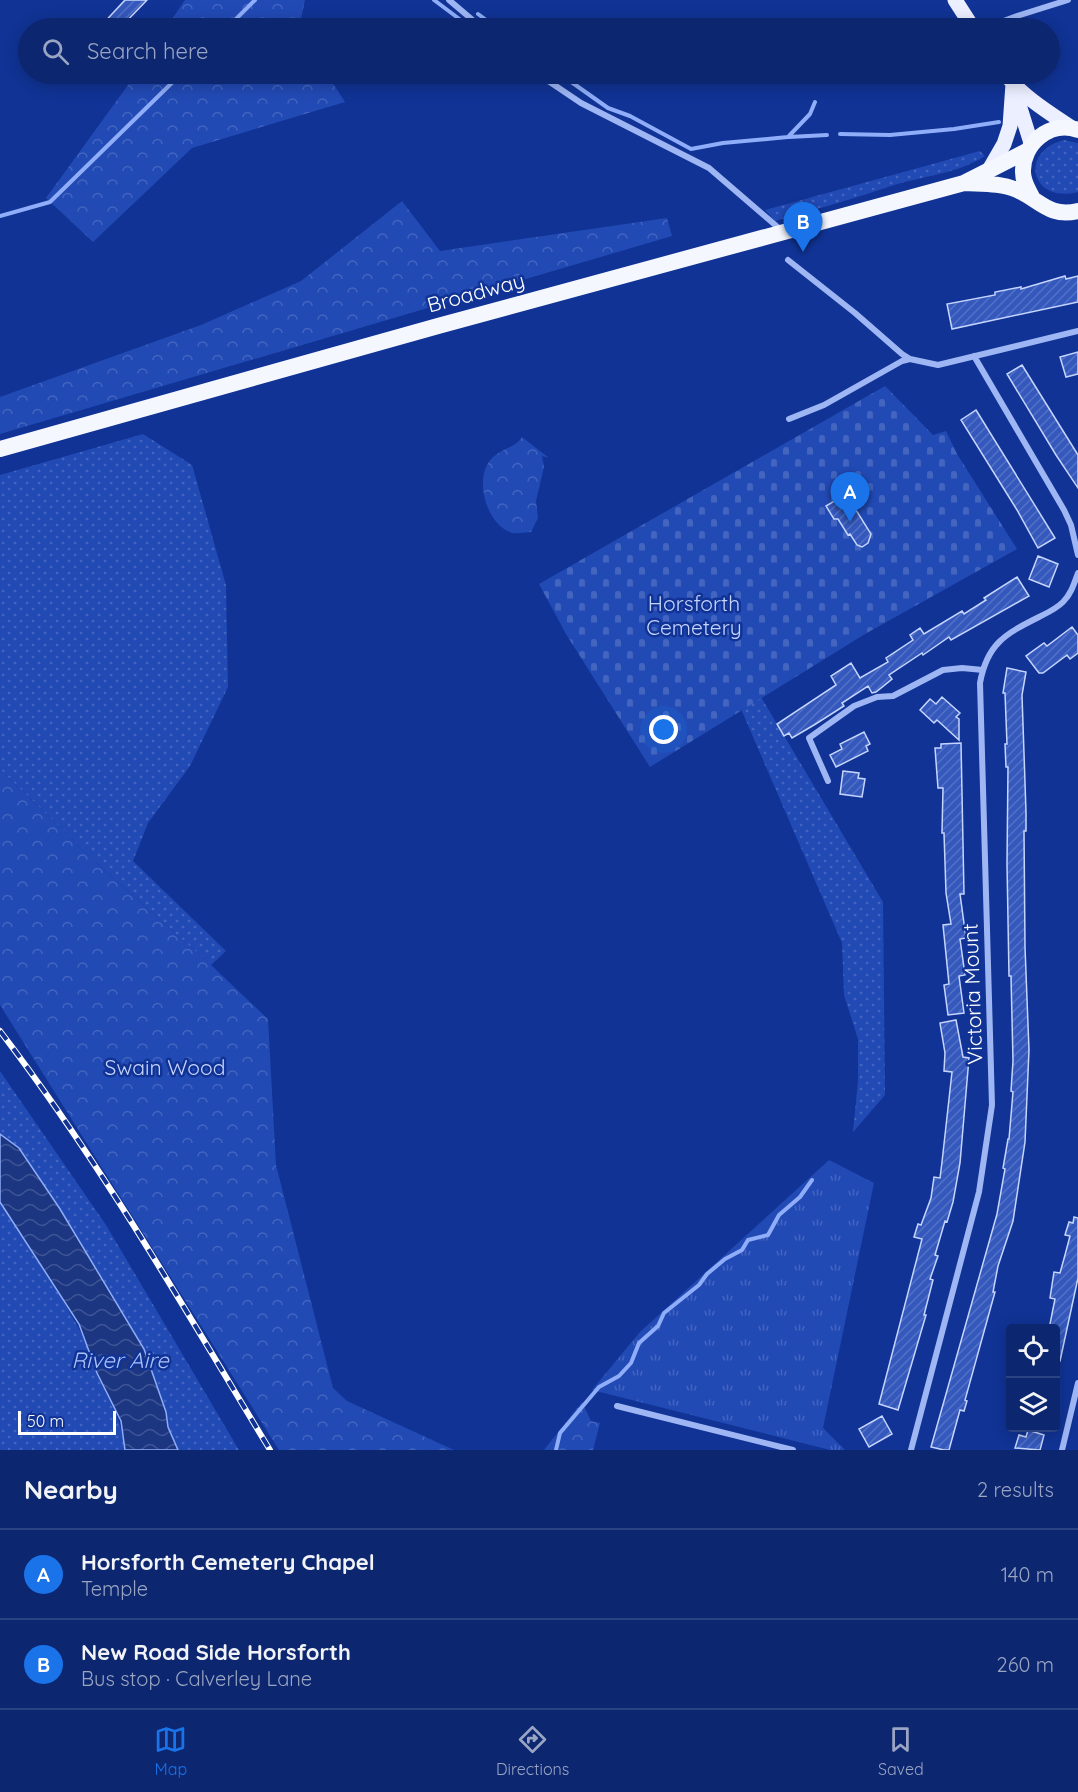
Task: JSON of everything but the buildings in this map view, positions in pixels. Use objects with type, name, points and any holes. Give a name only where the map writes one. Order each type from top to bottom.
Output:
[{"type":"highway","points":[[964,183],[1029,147],[1037,137],[1052,129],[1075,128]]},
{"type":"highway","points":[[1029,147],[1022,172],[1024,183],[1034,199]]},
{"type":"highway","name":"Broadway","points":[[0,449],[438,326],[964,183]]},
{"type":"highway","points":[[964,183],[999,185],[1016,190],[1056,212],[1078,211]]},
{"type":"main road","points":[[955,0],[967,18]]},
{"type":"main road","points":[[989,170],[1004,144],[1010,126],[1009,84]]},
{"type":"main road","points":[[1010,84],[1029,147]]},
{"type":"main road","points":[[1015,84],[1048,112],[1075,128]]},
{"type":"main road","points":[[1056,212],[1078,222]]},
{"type":"street","points":[[449,0],[470,18]]},
{"type":"street","points":[[1012,18],[1068,0]]},
{"type":"street","points":[[553,84],[581,103],[710,168],[784,232]]},
{"type":"street","points":[[788,260],[910,359]]},
{"type":"street","points":[[789,419],[824,405],[902,361],[910,359],[938,365],[1078,331]]},
{"type":"street","points":[[974,356],[1064,510],[1071,525],[1078,555]]},
{"type":"street","name":"Victoria Mount","points":[[911,1450],[979,1192],[992,1105],[980,683],[982,670],[991,650],[1002,639],[1014,629],[1061,604],[1076,583],[1078,573]]},
{"type":"street","points":[[828,781],[809,738],[854,706],[877,697],[893,696],[943,670],[962,668],[982,670]]},
{"type":"street","points":[[1062,1450],[1078,1383]]},
{"type":"street","points":[[617,1406],[793,1450]]},
{"type":"green space","points":[[185,0],[305,0],[301,18],[173,18]]},
{"type":"green space","points":[[129,84],[333,84],[345,102],[192,148],[93,242],[46,198]]},
{"type":"green space","points":[[1064,140],[1078,143],[1078,192],[1062,194],[1050,191],[1041,184],[1036,175],[1036,165],[1040,155],[1049,146]]},
{"type":"green space","points":[[980,151],[985,156],[963,167],[775,221],[765,210]]},
{"type":"green space","points":[[402,201],[440,251],[667,218],[672,236],[0,434],[0,397],[201,325],[301,281]]},
{"type":"green space","name":"Horsforth Cemetery","points":[[885,386],[933,435],[946,431],[957,454],[1017,549],[865,634],[650,767],[566,634],[539,584]]},
{"type":"green space","points":[[143,434],[192,465],[226,585],[228,687],[190,766],[148,823],[133,861],[226,951],[211,965],[101,867],[0,769],[0,475]]},
{"type":"green space","points":[[522,437],[549,458],[542,456],[544,467],[536,501],[538,518],[531,532],[512,533],[496,522],[491,514],[486,504],[483,483],[487,465],[491,459]]},
{"type":"green space","points":[[761,697],[883,902],[885,1095],[853,1132],[858,1081],[858,1039],[844,995],[842,943],[741,709]]},
{"type":"green space","name":"Swain Wood","points":[[0,769],[101,867],[268,1019],[276,1165],[333,1388],[347,1401],[454,1450],[279,1450],[0,1005]]},
{"type":"green space","points":[[0,1071],[106,1225],[239,1450],[178,1450],[168,1427],[166,1412],[144,1349],[60,1209],[19,1148],[0,1134]]},
{"type":"green space","points":[[829,1160],[874,1183],[823,1428],[845,1450],[830,1450],[592,1390],[640,1332]]},
{"type":"green space","points":[[0,1199],[52,1281],[105,1375],[127,1450],[0,1450]]},
{"type":"green space","points":[[582,1402],[591,1421],[600,1423],[593,1450],[544,1450]]},
{"type":"water","name":"River Aire","points":[[0,1134],[19,1148],[60,1209],[144,1349],[166,1412],[168,1427],[178,1450],[125,1450],[121,1421],[97,1373],[79,1324],[0,1202]]},
{"type":"waterway","points":[[237,18],[255,0]]},
{"type":"waterway","points":[[434,0],[458,18]]},
{"type":"waterway","points":[[478,14],[483,18]]},
{"type":"waterway","points":[[0,216],[50,202],[171,84]]},
{"type":"waterway","points":[[574,84],[608,108],[630,116],[691,149],[723,143],[788,137],[810,114],[815,102]]},
{"type":"waterway","points":[[840,134],[890,135],[999,122]]},
{"type":"waterway","points":[[789,137],[827,135]]},
{"type":"waterway","points":[[556,1450],[560,1433],[599,1387],[619,1376],[631,1363],[639,1343],[658,1326],[664,1313],[699,1285],[707,1274],[725,1259],[742,1250],[748,1240],[768,1235],[779,1215],[800,1197],[812,1180]]},
{"type":"railway","points":[[0,1031],[73,1132],[107,1184],[270,1450]]},
{"type":"place","name":"New Road Side Horsforth","points":[[803,252]]},
{"type":"place","name":"Horsforth Cemetery Chapel","points":[[850,522]]}]
